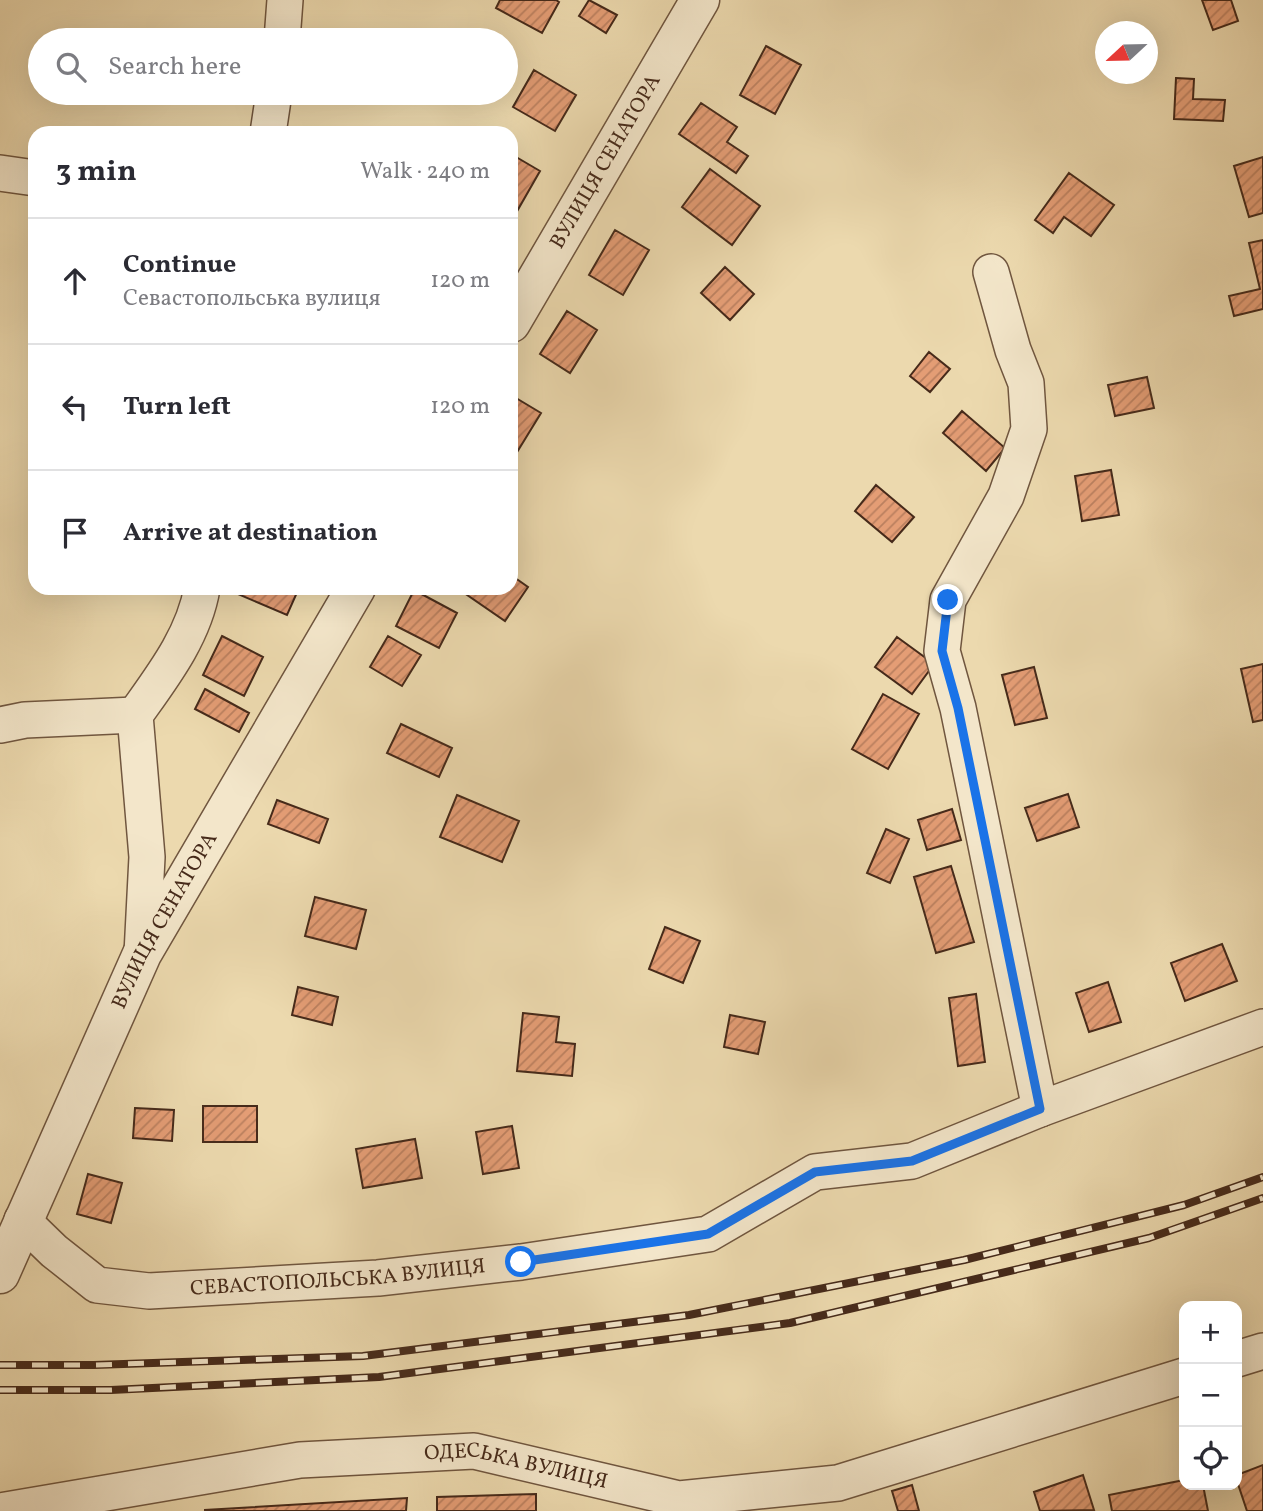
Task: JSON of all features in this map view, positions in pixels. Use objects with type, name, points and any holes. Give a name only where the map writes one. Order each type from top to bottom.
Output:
[{"type":"street","points":[[283,28],[285,0]]},
{"type":"street","name":"ВУЛИЦЯ СЕНАТОРА","points":[[518,311],[700,0]]},
{"type":"street","points":[[269,126],[272,105]]},
{"type":"street","points":[[0,173],[28,177]]},
{"type":"street","points":[[991,272],[1013,350],[1026,383],[1029,429],[1006,496],[948,600],[942,651],[958,708],[1040,1109]]},
{"type":"street","points":[[142,954],[147,857],[135,715],[176,658],[201,595]]},
{"type":"street","name":"ВУЛИЦЯ СЕНАТОРА","points":[[1,1270],[142,954],[352,595]]},
{"type":"street","points":[[0,725],[25,720],[135,715]]},
{"type":"street","name":"СЕВАСТОПОЛЬСЬКА ВУЛИЦЯ","points":[[22,1220],[54,1251],[97,1285],[149,1291],[404,1275],[521,1262],[708,1234],[815,1172],[912,1161],[1040,1109],[1263,1027]]},
{"type":"street","points":[[1242,1357],[1263,1351]]},
{"type":"street","name":"ОДЕСЬКА ВУЛИЦЯ","points":[[0,1511],[300,1460],[474,1451],[679,1499],[841,1497],[1179,1378]]},
{"type":"building","points":[[500,0],[559,2],[542,33],[496,8]]},
{"type":"building","points":[[589,0],[617,15],[606,33],[579,16]]},
{"type":"building","points":[[1202,0],[1231,0],[1238,21],[1213,30]]},
{"type":"building","points":[[766,46],[801,65],[775,114],[740,95]]},
{"type":"building","points":[[534,70],[576,95],[555,131],[513,107],[518,105],[518,98]]},
{"type":"building","points":[[1176,78],[1194,79],[1193,99],[1225,100],[1223,121],[1174,119]]},
{"type":"building","points":[[701,103],[737,127],[727,142],[748,156],[736,173],[679,134]]},
{"type":"building","points":[[1263,157],[1263,213],[1249,217],[1234,166]]},
{"type":"building","points":[[518,158],[540,171],[518,210]]},
{"type":"building","points":[[710,169],[760,206],[732,245],[682,207]]},
{"type":"building","points":[[1069,173],[1114,205],[1091,236],[1064,217],[1053,233],[1035,220]]},
{"type":"building","points":[[615,230],[649,250],[623,295],[589,275]]},
{"type":"building","points":[[1263,240],[1263,309],[1234,316],[1229,296],[1260,289],[1249,243]]},
{"type":"building","points":[[725,267],[754,294],[730,320],[701,293]]},
{"type":"building","points":[[567,311],[597,330],[570,373],[540,354]]},
{"type":"building","points":[[929,352],[950,369],[930,392],[910,376]]},
{"type":"building","points":[[1147,377],[1154,408],[1115,416],[1108,385]]},
{"type":"building","points":[[518,399],[541,413],[518,451]]},
{"type":"building","points":[[962,411],[1005,448],[986,471],[943,433]]},
{"type":"building","points":[[1111,470],[1119,515],[1082,521],[1075,476]]},
{"type":"building","points":[[876,485],[914,517],[892,542],[855,511]]},
{"type":"building","points":[[518,580],[528,587],[505,621],[467,595],[518,595]]},
{"type":"building","points":[[240,595],[296,595],[287,615]]},
{"type":"building","points":[[412,595],[423,595],[457,613],[439,648],[396,626]]},
{"type":"building","points":[[222,636],[263,657],[244,696],[203,675]]},
{"type":"building","points":[[388,636],[421,655],[402,686],[370,667]]},
{"type":"building","points":[[897,637],[934,664],[912,694],[875,667]]},
{"type":"building","points":[[1263,664],[1263,720],[1253,722],[1241,669]]},
{"type":"building","points":[[1034,667],[1047,718],[1015,725],[1002,675]]},
{"type":"building","points":[[205,689],[249,713],[239,732],[195,709]]},
{"type":"building","points":[[883,694],[919,714],[888,769],[852,749]]},
{"type":"building","points":[[401,724],[452,748],[439,777],[387,753]]},
{"type":"building","points":[[1068,794],[1079,827],[1037,841],[1025,808]]},
{"type":"building","points":[[457,795],[519,821],[502,862],[440,837]]},
{"type":"building","points":[[277,800],[328,819],[319,843],[268,824]]},
{"type":"building","points":[[952,809],[961,840],[927,850],[918,820]]},
{"type":"building","points":[[886,829],[909,839],[890,883],[867,873]]},
{"type":"building","points":[[951,866],[974,942],[936,953],[914,877]]},
{"type":"building","points":[[315,897],[366,910],[356,949],[305,936]]},
{"type":"building","points":[[665,927],[700,941],[683,983],[649,969]]},
{"type":"building","points":[[1222,944],[1237,981],[1185,1001],[1171,963]]},
{"type":"building","points":[[1108,982],[1121,1022],[1089,1032],[1076,993]]},
{"type":"building","points":[[298,987],[338,997],[332,1025],[292,1015]]},
{"type":"building","points":[[976,994],[985,1062],[958,1066],[949,998]]},
{"type":"building","points":[[523,1013],[559,1017],[556,1042],[575,1044],[572,1076],[517,1071]]},
{"type":"building","points":[[730,1015],[765,1022],[758,1054],[724,1047]]},
{"type":"building","points":[[203,1106],[257,1106],[257,1142],[203,1142]]},
{"type":"building","points":[[135,1108],[174,1110],[172,1141],[133,1138]]},
{"type":"building","points":[[512,1126],[519,1168],[483,1174],[476,1132]]},
{"type":"building","points":[[415,1139],[422,1178],[363,1188],[356,1149]]},
{"type":"building","points":[[88,1174],[122,1183],[111,1223],[77,1214]]},
{"type":"building","points":[[1263,1465],[1263,1511],[1247,1511],[1240,1490],[1242,1473]]},
{"type":"building","points":[[1083,1475],[1094,1510],[1040,1511],[1034,1492]]},
{"type":"building","points":[[1179,1481],[1179,1490],[1204,1490],[1208,1511],[1112,1511],[1109,1495]]},
{"type":"building","points":[[912,1485],[919,1511],[898,1511],[892,1491]]},
{"type":"building","points":[[536,1494],[536,1511],[437,1511],[437,1497]]},
{"type":"building","points":[[407,1498],[406,1511],[205,1511],[205,1510]]},
{"type":"railway","points":[[0,1365],[94,1365],[363,1356],[689,1315],[964,1260],[1184,1205],[1263,1177]]},
{"type":"railway","points":[[0,1390],[111,1390],[379,1377],[790,1323],[1149,1238],[1263,1198]]},
{"type":"route","points":[[521,1262],[708,1234],[815,1172],[912,1161],[1040,1109],[958,708],[942,651],[948,600]]}]
